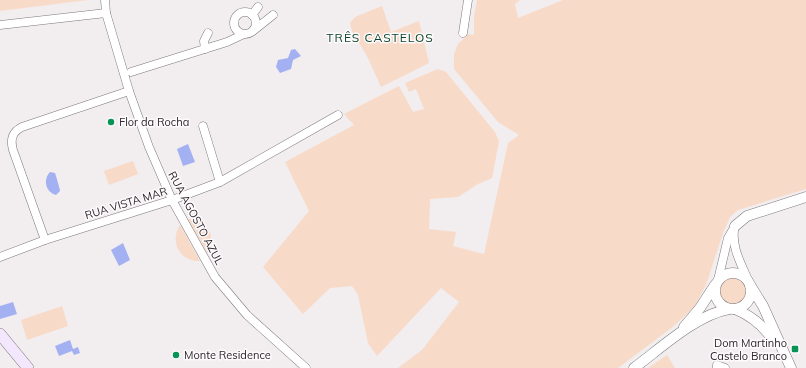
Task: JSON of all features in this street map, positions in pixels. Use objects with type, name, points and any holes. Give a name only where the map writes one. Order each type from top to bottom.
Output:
[{"type":"main road","points":[[0,334],[28,368]]},
{"type":"street","name":"RUA AGOSTO AZUL","points":[[105,0],[106,13],[129,91],[149,147],[172,200],[215,277],[247,315],[306,368]]},
{"type":"street","points":[[463,33],[468,0]]},
{"type":"street","points":[[252,15],[258,7]]},
{"type":"street","points":[[0,25],[106,13]]},
{"type":"street","points":[[244,34],[236,29],[236,19],[243,13],[252,15]]},
{"type":"street","points":[[252,15],[256,25],[252,31]]},
{"type":"street","points":[[131,72],[236,38],[252,31],[273,15]]},
{"type":"street","points":[[205,49],[204,41],[208,33]]},
{"type":"street","points":[[45,240],[13,150],[12,137],[14,133],[22,127],[129,91]]},
{"type":"street","name":"RUA VISTA MAR","points":[[0,257],[45,240],[172,200],[220,182],[338,115]]},
{"type":"street","points":[[203,126],[220,182]]},
{"type":"street","points":[[789,365],[765,328],[748,314],[722,306],[716,299],[714,293],[728,238],[735,226],[747,216],[806,197]]},
{"type":"street","points":[[735,226],[733,240],[735,250],[749,282],[765,310],[789,365]]},
{"type":"street","points":[[634,368],[711,314],[744,305],[748,301],[751,291],[749,282],[743,276],[732,272],[724,275],[717,282],[700,308],[672,340]]},
{"type":"street","points":[[716,368],[717,365],[725,368]]},
{"type":"shaded area","points":[[0,0],[88,0],[0,11]]},
{"type":"shaded area","points":[[477,0],[520,0],[515,4],[518,18],[563,0],[806,0],[806,189],[738,210],[730,217],[723,233],[706,285],[694,307],[674,326],[618,368],[398,368],[422,350],[459,302],[441,288],[377,356],[368,343],[358,295],[352,286],[330,288],[303,314],[263,267],[309,211],[285,162],[354,125],[344,114],[399,86],[413,112],[424,109],[416,89],[409,92],[405,83],[438,69],[446,72],[495,132],[499,141],[492,178],[478,184],[458,197],[430,199],[429,229],[456,232],[453,246],[484,254],[508,143],[519,135],[498,122],[454,69],[454,54],[458,44],[468,34],[474,35],[474,16]]},
{"type":"shaded area","points":[[382,6],[391,32],[419,21],[429,63],[381,87],[368,58],[352,31],[350,23],[355,17]]},
{"type":"shaded area","points":[[133,161],[138,174],[109,185],[104,171]]},
{"type":"shaded area","points":[[188,219],[201,222],[209,230],[211,236],[211,248],[208,254]]},
{"type":"shaded area","points":[[180,225],[200,261],[187,258],[178,250],[176,238]]},
{"type":"shaded area","points":[[733,278],[742,282],[746,291],[742,300],[733,304],[724,300],[720,291],[724,282]]},
{"type":"shaded area","points":[[62,306],[68,326],[27,340],[21,320]]},
{"type":"shaded area","points":[[667,355],[675,368],[648,368]]},
{"type":"water","points":[[295,49],[301,56],[293,60],[291,69],[280,73],[276,67],[278,60],[288,58],[291,50]]},
{"type":"water","points":[[188,144],[195,162],[183,166],[177,149]]},
{"type":"water","points":[[50,172],[55,173],[60,191],[56,195],[49,191],[46,185],[46,178]]},
{"type":"water","points":[[123,243],[130,260],[119,266],[111,250]]},
{"type":"water","points":[[13,302],[17,314],[0,319],[0,306]]},
{"type":"water","points":[[70,340],[73,349],[78,347],[80,353],[74,355],[72,351],[59,356],[55,346]]},
{"type":"place","name":"Flor da Rocha","points":[[111,122]]},
{"type":"place","name":"Dom Martinho Castelo Branco","points":[[795,349]]},
{"type":"place","name":"Monte Residence","points":[[176,355]]},
{"type":"district","name":"TRÊS CASTELOS","points":[[380,37]]}]
